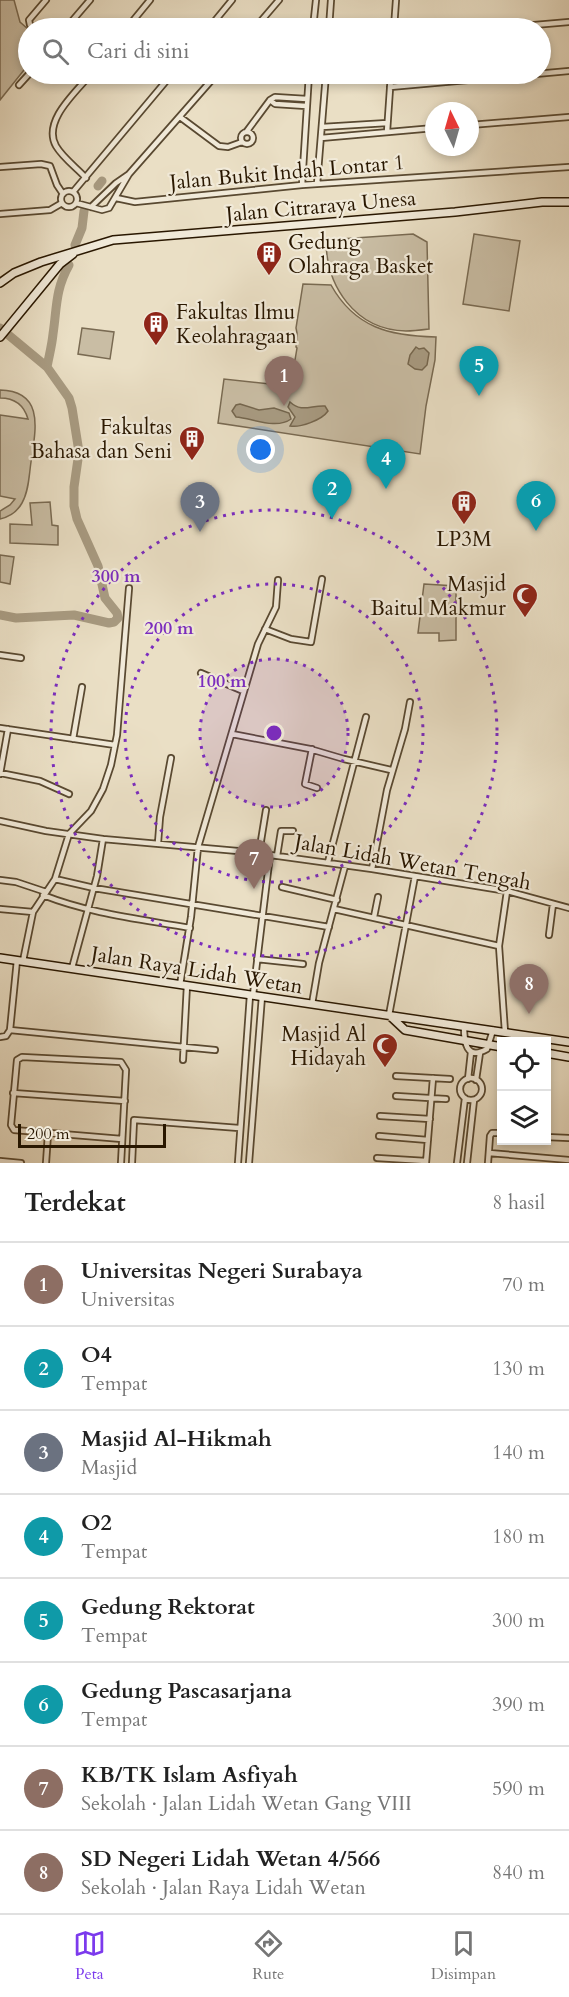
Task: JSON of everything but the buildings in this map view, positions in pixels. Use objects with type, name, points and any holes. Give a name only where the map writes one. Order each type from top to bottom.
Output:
[{"type":"main road","name":"Jalan Citraraya Unesa","points":[[0,284],[14,273],[41,262],[113,240],[539,202],[569,202]]},
{"type":"main road","points":[[3,334],[64,260],[77,251]]},
{"type":"main road","points":[[41,262],[50,265],[51,275]]},
{"type":"main road","name":"Jalan Raya Lidah Wetan","points":[[0,958],[569,1042]]},
{"type":"main road","name":"Jalan Raya Lidah Wetan","points":[[388,1015],[405,1030],[497,1046]]},
{"type":"main road","points":[[551,1054],[569,1057]]},
{"type":"street","points":[[31,18],[46,0]]},
{"type":"street","points":[[75,18],[90,0]]},
{"type":"street","points":[[135,18],[150,0]]},
{"type":"street","points":[[217,18],[232,0]]},
{"type":"street","points":[[264,18],[279,0]]},
{"type":"street","points":[[330,18],[331,0]]},
{"type":"street","points":[[395,18],[396,0]]},
{"type":"street","points":[[314,18],[315,1]]},
{"type":"street","points":[[551,24],[569,22]]},
{"type":"street","points":[[551,73],[569,71]]},
{"type":"street","points":[[83,84],[54,119],[52,129],[58,150],[86,178]]},
{"type":"street","points":[[73,192],[164,84]]},
{"type":"street","points":[[62,203],[70,206],[76,203],[106,210],[116,198],[129,174],[208,84]]},
{"type":"street","points":[[302,185],[308,84]]},
{"type":"street","points":[[317,184],[325,84]]},
{"type":"street","points":[[387,132],[390,84]]},
{"type":"street","points":[[390,87],[424,84]]},
{"type":"street","points":[[242,142],[241,135],[247,131],[270,100],[276,97],[307,99]]},
{"type":"street","points":[[270,100],[275,104],[306,106]]},
{"type":"street","points":[[180,117],[219,146],[228,147],[242,142],[248,144],[253,139],[247,131]]},
{"type":"street","points":[[479,124],[569,117]]},
{"type":"street","points":[[322,127],[387,123]]},
{"type":"street","points":[[321,138],[425,129]]},
{"type":"street","points":[[0,167],[46,164],[53,170],[57,185],[63,194],[62,203]]},
{"type":"street","name":"Jalan Bukit Indah Lontar 1","points":[[116,198],[135,202],[302,185],[569,167]]},
{"type":"street","points":[[91,207],[129,174]]},
{"type":"street","points":[[63,194],[67,191],[73,192],[77,197],[76,203]]},
{"type":"street","points":[[0,214],[50,210],[62,203]]},
{"type":"street","points":[[265,629],[291,639],[311,642],[322,579]]},
{"type":"street","points":[[183,1060],[184,985],[198,846],[258,644],[276,607],[278,580]]},
{"type":"street","points":[[0,1037],[6,1036],[9,1030],[20,960],[33,912],[55,879],[69,834],[91,810],[103,789],[115,745],[122,687],[129,588]]},
{"type":"street","points":[[0,655],[21,658]]},
{"type":"street","points":[[201,673],[243,691]]},
{"type":"street","points":[[73,739],[81,687]]},
{"type":"street","points":[[372,869],[391,770],[405,729],[410,702]]},
{"type":"street","points":[[327,862],[366,717]]},
{"type":"street","points":[[0,728],[115,745]]},
{"type":"street","points":[[8,729],[0,773],[40,781],[69,794]]},
{"type":"street","points":[[232,734],[312,749],[391,770]]},
{"type":"street","points":[[312,749],[305,784],[317,788]]},
{"type":"street","points":[[158,843],[160,817],[171,758]]},
{"type":"street","points":[[259,853],[266,810]]},
{"type":"street","name":"Jalan Lidah Wetan Tengah","points":[[0,821],[103,839],[198,846],[327,862],[507,891],[569,908]]},
{"type":"street","points":[[277,856],[281,831],[293,831]]},
{"type":"street","points":[[72,968],[94,888],[103,839]]},
{"type":"street","points":[[238,1163],[249,1012],[270,855]]},
{"type":"street","points":[[312,1004],[319,963],[345,866]]},
{"type":"street","points":[[388,1015],[415,876]]},
{"type":"street","points":[[55,879],[94,888],[329,927]]},
{"type":"street","points":[[0,880],[16,882],[87,910],[190,927]]},
{"type":"street","points":[[282,887],[337,900]]},
{"type":"street","points":[[505,1032],[499,946],[507,891]]},
{"type":"street","points":[[374,917],[378,897]]},
{"type":"street","points":[[549,935],[554,904]]},
{"type":"street","points":[[0,909],[33,912]]},
{"type":"street","points":[[334,909],[499,946]]},
{"type":"street","points":[[257,959],[303,964]]},
{"type":"street","points":[[249,1163],[262,996]]},
{"type":"street","points":[[249,1012],[260,1013]]},
{"type":"street","points":[[464,1025],[464,1040],[471,1052],[480,1053],[487,1049],[493,1030]]},
{"type":"street","points":[[9,1030],[216,1050]]},
{"type":"street","points":[[468,1079],[471,1052]]},
{"type":"street","points":[[467,1163],[474,1100],[482,1088],[476,1080],[480,1053]]},
{"type":"street","points":[[121,1163],[126,1070],[121,1062],[19,1058],[15,1063],[12,1128],[18,1131],[48,1134],[122,1139]]},
{"type":"street","points":[[396,1076],[450,1079]]},
{"type":"street","points":[[377,1158],[426,1162],[433,1078]]},
{"type":"street","points":[[474,1100],[465,1098],[460,1088],[468,1079],[476,1080]]},
{"type":"street","points":[[13,1093],[125,1101]]},
{"type":"street","points":[[242,1095],[254,1095]]},
{"type":"street","points":[[396,1096],[446,1099]]},
{"type":"street","points":[[457,1163],[465,1098]]},
{"type":"street","points":[[241,1104],[253,1105]]},
{"type":"street","points":[[380,1116],[429,1119]]},
{"type":"street","points":[[132,1163],[134,1120],[240,1128]]},
{"type":"street","points":[[488,1163],[492,1133],[497,1133]]},
{"type":"street","points":[[46,1163],[48,1134]]},
{"type":"street","points":[[379,1137],[428,1140]]},
{"type":"street","points":[[551,1137],[569,1138]]},
{"type":"street","points":[[489,1153],[569,1160]]},
{"type":"street","points":[[0,1161],[21,1163]]},
{"type":"shaded area","points":[[0,0],[14,0],[19,18],[18,78],[0,100]]},
{"type":"shaded area","points":[[413,234],[427,242],[429,329],[406,331],[388,329],[358,314],[347,302],[331,273],[326,240]]},
{"type":"shaded area","points":[[474,234],[520,241],[509,311],[463,304]]},
{"type":"shaded area","points":[[303,284],[331,285],[351,311],[375,327],[404,334],[436,337],[435,360],[420,454],[218,423],[224,379],[279,385],[285,359],[295,360],[296,328]]},
{"type":"shaded area","points":[[82,328],[114,332],[110,359],[78,354]]},
{"type":"shaded area","points":[[416,347],[424,348],[429,353],[427,365],[422,370],[415,369],[408,364],[410,355]]},
{"type":"shaded area","points":[[0,390],[15,392],[25,397],[31,405],[35,426],[24,498],[15,511],[0,519],[0,511],[15,499],[0,496],[0,415],[28,419],[18,403],[0,398]]},
{"type":"shaded area","points":[[290,402],[303,408],[325,406],[328,411],[310,423],[290,426],[295,417],[288,407]]},
{"type":"shaded area","points":[[240,404],[259,410],[274,408],[289,413],[291,419],[271,423],[236,417],[232,411],[236,405]]},
{"type":"shaded area","points":[[50,502],[52,525],[58,526],[58,545],[10,543],[10,524],[32,525],[30,503]]},
{"type":"shaded area","points":[[0,555],[14,557],[10,584],[0,582]]},
{"type":"shaded area","points":[[424,584],[456,586],[456,640],[439,641],[439,633],[418,633]]},
{"type":"waterway","points":[[98,186],[102,181]]},
{"type":"waterway","points":[[75,245],[82,228],[84,211]]},
{"type":"waterway","points":[[0,615],[16,618],[74,615],[109,623],[118,618],[117,613],[105,598],[98,566],[77,519],[74,506],[79,452],[72,408],[69,398],[47,367],[59,291],[69,265]]},
{"type":"waterway","points":[[0,328],[47,367]]},
{"type":"place","name":"Gedung Olahraga Basket","points":[[269,277]]},
{"type":"place","name":"Fakultas Ilmu Keolahragaan","points":[[156,347]]},
{"type":"place","name":"Gedung Rektorat","points":[[479,396]]},
{"type":"place","name":"Universitas Negeri Surabaya","points":[[284,406]]},
{"type":"place","name":"Fakultas Bahasa dan Seni","points":[[192,462]]},
{"type":"place","name":"O2","points":[[386,489]]},
{"type":"place","name":"O4","points":[[332,519]]},
{"type":"place","name":"LP3M","points":[[464,526]]},
{"type":"place","name":"Gedung Pascasarjana","points":[[536,531]]},
{"type":"place","name":"Masjid Al-Hikmah","points":[[200,532]]},
{"type":"place","name":"Masjid Baitul Makmur","points":[[525,619]]},
{"type":"place","name":"KB/TK Islam Asfiyah","points":[[254,889]]},
{"type":"place","name":"SD Negeri Lidah Wetan 4/566","points":[[529,1014]]},
{"type":"place","name":"Masjid Al Hidayah","points":[[385,1069]]}]
